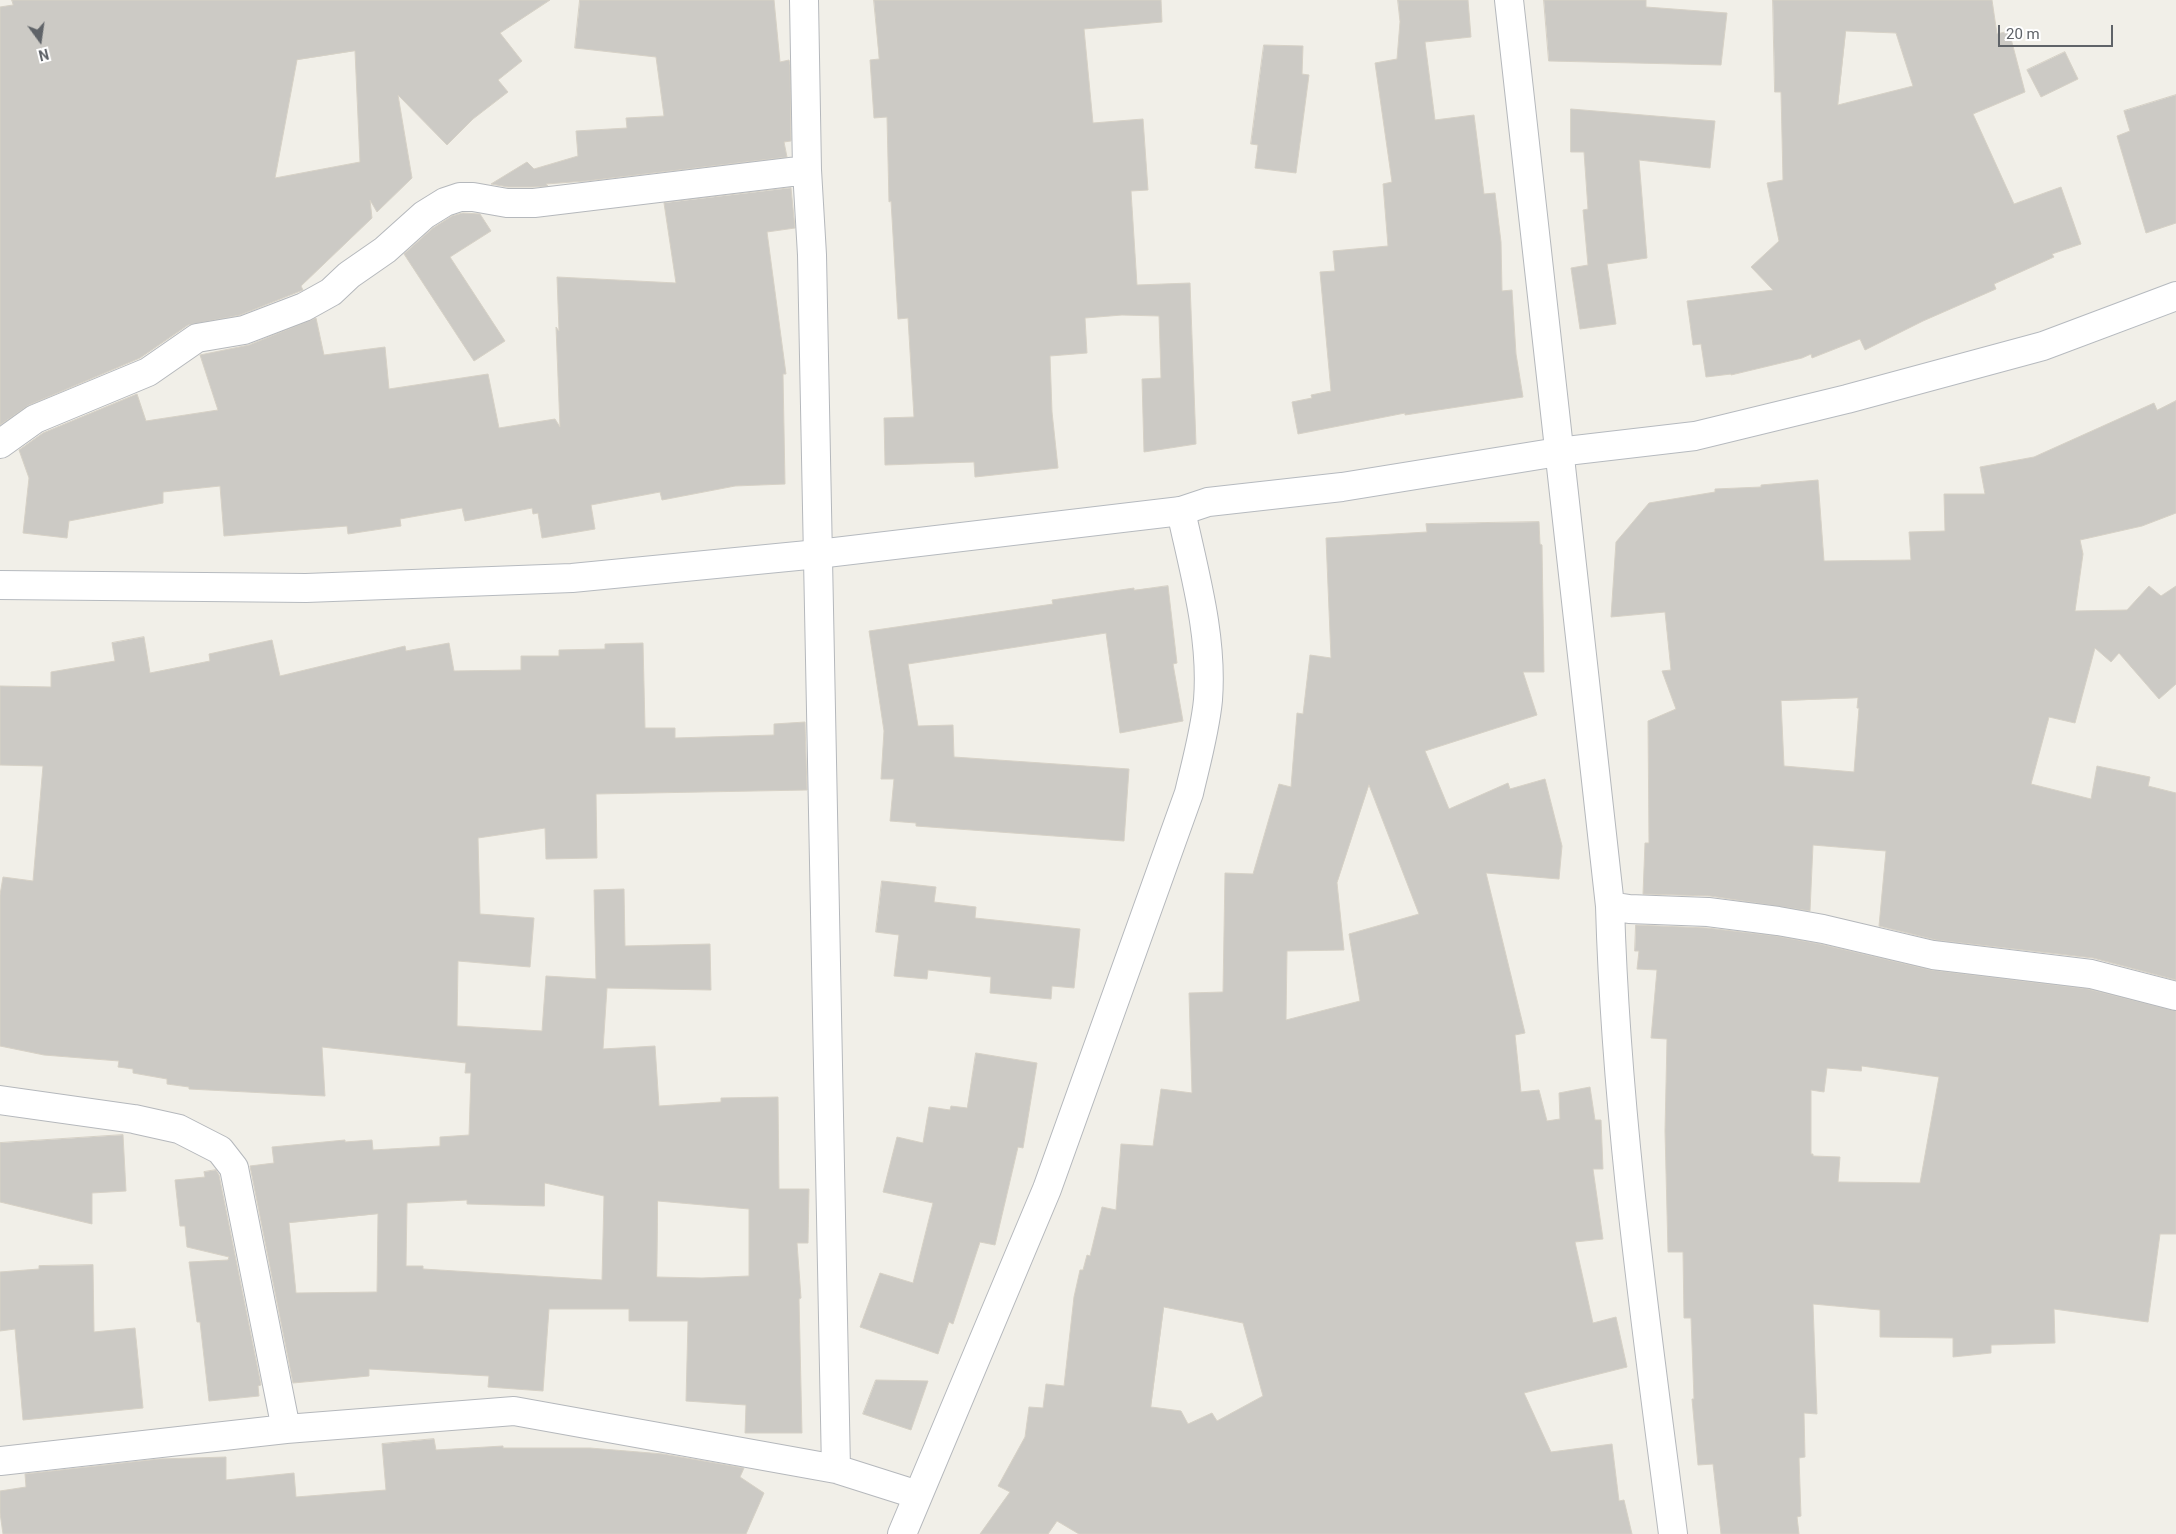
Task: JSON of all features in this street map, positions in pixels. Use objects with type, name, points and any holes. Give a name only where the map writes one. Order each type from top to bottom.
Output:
[{"type":"street","points":[[804,0],[807,170],[812,254],[836,1469]]},
{"type":"street","points":[[1509,0],[1610,906],[1612,984],[1629,1179],[1673,1534]]},
{"type":"street","points":[[0,444],[35,419],[148,372],[197,338],[244,330],[304,307],[331,292],[349,275],[385,250],[424,215],[445,202],[460,197],[473,197],[507,204],[534,203],[807,170]]},
{"type":"street","points":[[0,585],[306,588],[552,579],[818,554],[1180,511],[1208,502],[1342,488],[1558,452],[1695,436],[1847,399],[2043,346],[2176,296]]},
{"type":"street","points":[[902,1534],[1047,1189],[1189,793],[1208,700],[1208,659],[1202,609],[1180,511]]},
{"type":"street","points":[[1610,906],[1644,910],[1708,912],[1778,921],[1823,929],[1933,955],[2091,974],[2176,996]]},
{"type":"street","points":[[0,1100],[134,1120],[179,1129],[220,1150],[234,1168],[286,1429]]},
{"type":"street","points":[[0,1460],[286,1429],[514,1411],[836,1469],[918,1495]]},
{"type":"building","points":[[12,0],[550,0],[500,33],[522,61],[498,80],[508,92],[473,119],[447,145],[398,95],[412,178],[377,212],[370,200],[372,218],[301,286],[303,290],[240,315],[188,325],[140,358],[29,405],[0,425],[0,7],[13,5]],"holes":[[[355,51],[360,162],[275,178],[297,60]]]},
{"type":"building","points":[[580,0],[774,0],[780,62],[789,60],[790,65],[791,141],[784,142],[787,157],[546,184],[548,186],[508,187],[491,184],[527,162],[534,169],[578,156],[576,131],[627,128],[626,118],[664,116],[656,57],[575,48]]},
{"type":"building","points":[[874,0],[1161,0],[1162,22],[1084,29],[1093,123],[1143,119],[1148,190],[1131,191],[1137,285],[1190,283],[1196,444],[1144,452],[1142,379],[1161,378],[1159,316],[1122,315],[1085,318],[1087,353],[1050,356],[1052,412],[1058,468],[975,477],[974,462],[885,465],[884,418],[914,417],[908,318],[898,319],[891,201],[889,202],[887,117],[874,118],[870,60],[879,59]]},
{"type":"building","points":[[1398,0],[1468,0],[1471,37],[1425,42],[1435,120],[1474,115],[1484,194],[1495,193],[1501,242],[1502,291],[1512,290],[1516,354],[1523,397],[1405,415],[1405,413],[1298,434],[1292,402],[1312,398],[1311,395],[1331,391],[1320,272],[1335,271],[1333,251],[1388,246],[1383,184],[1392,182],[1375,63],[1397,59],[1400,22]]},
{"type":"building","points":[[1544,0],[1646,0],[1646,7],[1727,13],[1721,65],[1549,61]]},
{"type":"building","points":[[1773,0],[1992,0],[1997,34],[2009,31],[2025,92],[1973,114],[2014,204],[2061,187],[2081,244],[2052,254],[2054,257],[1994,284],[1996,289],[1923,321],[1865,350],[1860,339],[1812,358],[1811,354],[1802,358],[1731,375],[1706,377],[1701,344],[1693,345],[1687,301],[1773,290],[1751,267],[1779,241],[1767,183],[1783,180],[1781,92],[1775,92]],"holes":[[[1846,31],[1896,33],[1913,86],[1838,105]]]},
{"type":"building","points":[[1264,45],[1303,46],[1302,74],[1309,75],[1296,173],[1255,168],[1258,145],[1251,144]]},
{"type":"building","points":[[2065,52],[2078,79],[2041,97],[2027,70]]},
{"type":"building","points":[[2176,95],[2176,223],[2146,233],[2117,136],[2130,131],[2124,111]]},
{"type":"building","points":[[1571,109],[1715,121],[1710,168],[1639,160],[1647,258],[1607,264],[1616,324],[1580,329],[1571,268],[1588,265],[1583,210],[1588,209],[1584,152],[1571,152]]},
{"type":"building","points":[[791,188],[795,228],[767,232],[786,374],[783,374],[785,484],[735,486],[662,500],[660,492],[591,505],[595,529],[542,538],[538,513],[533,514],[532,508],[465,521],[462,508],[400,519],[401,526],[348,534],[347,526],[224,536],[220,486],[163,492],[163,503],[69,521],[67,538],[23,533],[29,478],[19,450],[43,433],[137,394],[146,421],[218,410],[200,355],[249,345],[316,318],[324,355],[385,347],[389,389],[488,374],[499,428],[555,419],[560,427],[556,327],[559,331],[557,277],[676,283],[664,203]]},
{"type":"building","points":[[463,213],[480,214],[491,231],[450,257],[505,341],[474,361],[404,254],[433,228],[452,216]]},
{"type":"building","points":[[2176,401],[2176,513],[2142,526],[2080,540],[2083,554],[2075,611],[2127,610],[2149,586],[2161,596],[2176,586],[2176,684],[2159,699],[2119,653],[2111,662],[2095,648],[2075,723],[2049,717],[2031,784],[2091,799],[2097,766],[2150,777],[2148,786],[2176,793],[2176,980],[2093,958],[1936,940],[1879,926],[1886,851],[1813,845],[1810,911],[1710,896],[1643,894],[1645,843],[1649,843],[1648,721],[1676,709],[1662,671],[1671,670],[1665,612],[1611,617],[1616,542],[1649,503],[1715,492],[1715,489],[1761,487],[1761,485],[1818,480],[1824,561],[1911,560],[1909,532],[1945,531],[1944,494],[1985,494],[1980,467],[2034,457],[2154,403],[2157,410]],"holes":[[[1858,698],[1857,708],[1859,708],[1854,772],[1784,766],[1781,701]]]},
{"type":"building","points":[[1539,522],[1540,544],[1542,545],[1544,672],[1523,672],[1537,715],[1425,751],[1449,809],[1508,783],[1510,789],[1545,779],[1562,846],[1559,879],[1486,873],[1525,1033],[1515,1035],[1521,1092],[1539,1090],[1547,1121],[1560,1119],[1559,1093],[1590,1087],[1595,1120],[1601,1120],[1603,1169],[1593,1169],[1603,1239],[1575,1242],[1593,1323],[1616,1317],[1627,1367],[1524,1393],[1551,1452],[1612,1444],[1619,1501],[1624,1500],[1632,1534],[1079,1534],[1057,1521],[1048,1534],[980,1534],[1010,1492],[998,1486],[1025,1437],[1029,1407],[1043,1408],[1046,1384],[1064,1386],[1074,1297],[1080,1270],[1083,1270],[1087,1255],[1090,1256],[1102,1207],[1116,1210],[1121,1144],[1153,1146],[1161,1089],[1192,1093],[1189,993],[1223,992],[1225,873],[1253,874],[1279,784],[1291,787],[1297,713],[1303,714],[1310,655],[1331,658],[1326,538],[1427,532],[1426,524]],"holes":[[[1369,785],[1419,914],[1349,934],[1360,1001],[1286,1020],[1287,951],[1344,950],[1337,883]],[[1164,1307],[1243,1323],[1263,1396],[1217,1421],[1212,1413],[1188,1424],[1181,1411],[1151,1407]]]},
{"type":"building","points":[[1168,586],[1177,663],[1173,664],[1183,721],[1120,733],[1106,633],[908,664],[918,726],[953,725],[954,757],[1129,769],[1124,841],[916,826],[916,823],[890,821],[894,779],[881,779],[884,731],[869,631],[1053,604],[1052,600],[1134,588],[1134,590]]},
{"type":"building","points":[[144,637],[150,673],[210,661],[209,654],[272,640],[280,676],[405,646],[406,651],[449,643],[454,671],[521,670],[521,656],[559,656],[559,650],[605,649],[605,644],[643,643],[645,728],[675,728],[675,738],[774,735],[774,724],[805,722],[807,790],[596,794],[597,858],[546,859],[545,828],[478,838],[480,914],[534,918],[530,967],[458,961],[457,1026],[542,1031],[546,976],[596,979],[594,890],[624,889],[625,946],[710,944],[711,990],[607,988],[603,1049],[655,1046],[659,1106],[721,1102],[721,1098],[778,1097],[779,1189],[809,1189],[808,1243],[797,1243],[801,1298],[799,1299],[802,1433],[745,1433],[746,1405],[686,1401],[688,1321],[629,1321],[629,1309],[549,1309],[543,1391],[488,1387],[489,1376],[369,1369],[369,1376],[293,1383],[250,1166],[274,1163],[272,1147],[345,1140],[345,1142],[372,1140],[373,1150],[440,1146],[440,1137],[469,1135],[471,1073],[465,1073],[466,1063],[322,1047],[325,1096],[189,1089],[189,1087],[167,1084],[167,1079],[133,1073],[133,1069],[118,1067],[119,1061],[44,1055],[0,1046],[0,895],[3,877],[33,881],[43,766],[0,765],[0,686],[51,687],[51,672],[115,661],[112,643]],"holes":[[[545,1183],[604,1196],[602,1280],[423,1269],[423,1266],[406,1266],[407,1203],[467,1200],[467,1204],[544,1206]],[[658,1201],[749,1209],[749,1276],[657,1277]],[[378,1214],[377,1292],[296,1293],[289,1223]]]},
{"type":"building","points":[[882,881],[936,887],[934,902],[976,907],[975,918],[1080,929],[1074,988],[1052,986],[1051,999],[990,993],[991,977],[928,970],[927,979],[894,976],[899,935],[876,932]]},
{"type":"building","points":[[1636,925],[1707,928],[1776,936],[1820,944],[1931,970],[2088,989],[2176,1011],[2176,1234],[2160,1234],[2148,1322],[2054,1309],[2055,1343],[1991,1345],[1991,1353],[1953,1357],[1953,1338],[1880,1337],[1880,1310],[1813,1304],[1817,1414],[1804,1413],[1805,1457],[1799,1458],[1801,1516],[1797,1517],[1799,1534],[1721,1534],[1713,1464],[1698,1465],[1692,1399],[1694,1399],[1691,1318],[1684,1318],[1683,1252],[1668,1252],[1665,1131],[1667,1039],[1651,1038],[1657,970],[1637,969],[1639,951],[1635,951]],"holes":[[[1862,1066],[1939,1077],[1920,1183],[1838,1182],[1840,1157],[1813,1156],[1811,1154],[1811,1090],[1824,1092],[1827,1068],[1861,1071]]]},
{"type":"building","points":[[976,1053],[1037,1063],[1023,1148],[1018,1147],[995,1245],[980,1242],[953,1324],[949,1322],[938,1354],[860,1327],[880,1273],[913,1283],[933,1203],[883,1192],[897,1137],[923,1143],[929,1107],[950,1110],[951,1106],[967,1108]]},
{"type":"building","points":[[123,1135],[126,1191],[92,1193],[92,1224],[0,1202],[0,1143]]},
{"type":"building","points":[[216,1170],[219,1175],[261,1385],[258,1386],[259,1396],[209,1401],[200,1322],[197,1322],[189,1262],[228,1260],[229,1257],[187,1247],[185,1226],[180,1226],[175,1180],[205,1177],[204,1172]]},
{"type":"building","points":[[93,1265],[94,1332],[135,1328],[143,1408],[23,1420],[15,1329],[0,1331],[0,1272],[39,1269],[39,1266]]},
{"type":"building","points":[[876,1380],[928,1381],[911,1430],[863,1414]]},
{"type":"building","points":[[434,1439],[436,1450],[503,1446],[503,1448],[590,1448],[663,1454],[744,1468],[740,1477],[764,1493],[746,1534],[3,1534],[0,1513],[0,1491],[26,1487],[25,1474],[159,1459],[226,1457],[226,1480],[294,1473],[296,1497],[386,1490],[382,1444]]}]
